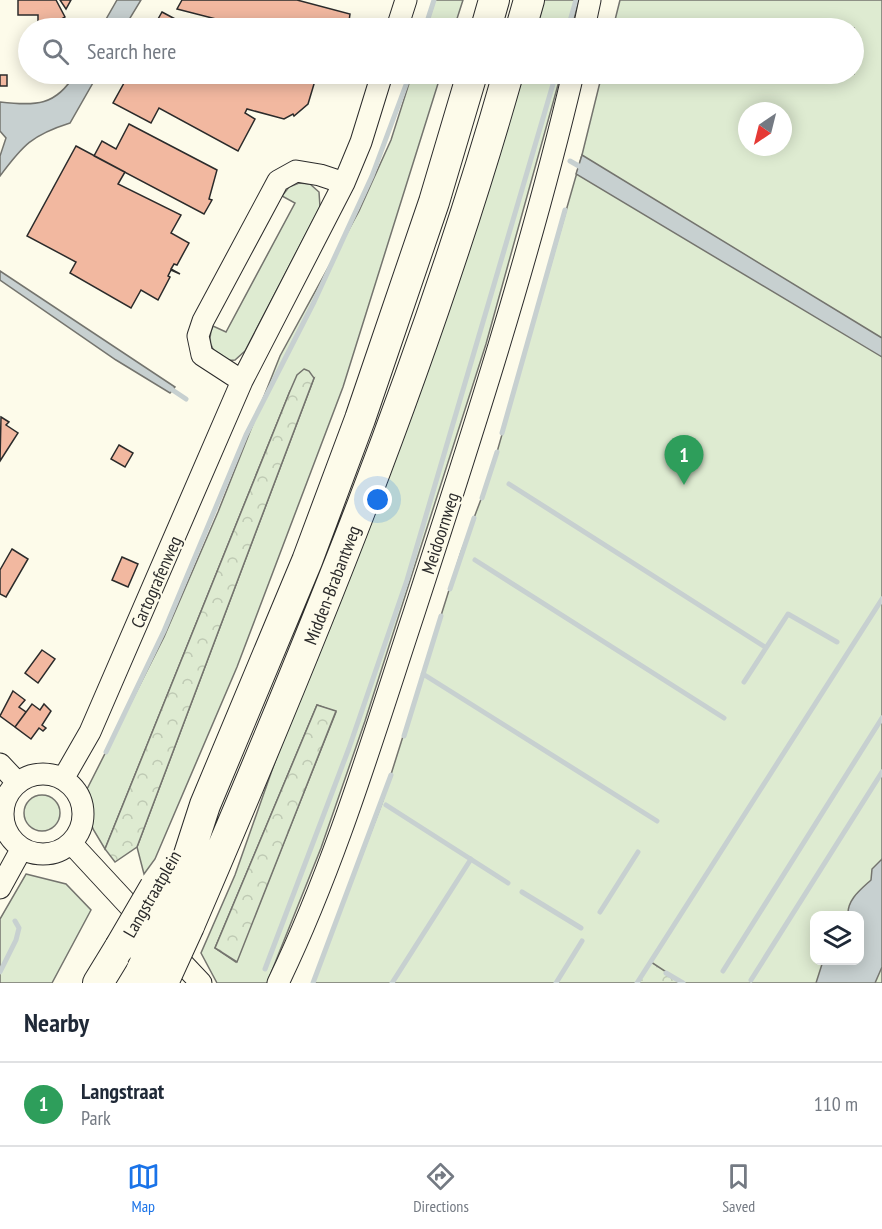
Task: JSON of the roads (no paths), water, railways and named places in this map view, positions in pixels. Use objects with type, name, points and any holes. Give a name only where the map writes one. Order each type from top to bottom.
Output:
[{"type":"highway","points":[[489,18],[494,0]]},
{"type":"highway","points":[[524,18],[530,0]]},
{"type":"highway","name":"Midden-Brabantweg","points":[[172,907],[205,805],[307,561],[360,419],[435,202],[469,84]]},
{"type":"highway","name":"Midden-Brabantweg","points":[[172,907],[330,593],[415,362],[480,172],[505,84]]},
{"type":"highway","points":[[147,978],[172,907]]},
{"type":"highway","name":"Langstraatplein","points":[[98,983],[120,947],[172,907]]},
{"type":"street","points":[[400,18],[406,0]]},
{"type":"street","points":[[586,18],[590,0]]},
{"type":"street","name":"Cartografenweg","points":[[63,779],[90,732],[242,381],[344,183],[361,142],[379,84]]},
{"type":"street","name":"Meidoornweg","points":[[278,983],[293,951],[355,791],[450,502],[548,171],[570,84]]},
{"type":"street","points":[[242,381],[202,355],[198,336],[203,321],[278,181],[296,171],[344,183]]},
{"type":"street","points":[[0,764],[17,782]]},
{"type":"street","points":[[39,773],[63,779],[74,788],[82,802],[83,816],[80,831],[71,843],[56,852],[38,854],[13,842],[3,822],[5,800],[17,782],[39,773]]},
{"type":"street","points":[[71,843],[197,979]]},
{"type":"street","points":[[0,888],[22,848]]},
{"type":"waterway","points":[[428,18],[434,0]]},
{"type":"waterway","points":[[571,18],[576,0]]},
{"type":"waterway","points":[[106,752],[164,631],[246,435],[314,302],[372,176],[406,84]]},
{"type":"waterway","points":[[265,969],[349,748],[407,580],[553,84]]},
{"type":"waterway","points":[[570,161],[584,169]]},
{"type":"waterway","points":[[502,433],[565,210]]},
{"type":"waterway","points":[[168,387],[186,399]]},
{"type":"waterway","points":[[482,498],[497,452]]},
{"type":"waterway","points":[[509,484],[765,647]]},
{"type":"waterway","points":[[450,589],[474,518]]},
{"type":"waterway","points":[[475,560],[724,718]]},
{"type":"waterway","points":[[637,983],[882,599]]},
{"type":"waterway","points":[[744,682],[788,614],[837,642]]},
{"type":"waterway","points":[[404,736],[441,616]]},
{"type":"waterway","points":[[423,674],[657,821]]},
{"type":"waterway","points":[[723,971],[882,718]]},
{"type":"waterway","points":[[751,980],[882,772]]},
{"type":"waterway","points":[[313,983],[391,775]]},
{"type":"waterway","points":[[386,805],[508,883]]},
{"type":"waterway","points":[[600,912],[638,852]]},
{"type":"waterway","points":[[392,983],[471,859]]},
{"type":"waterway","points":[[522,892],[581,928]]},
{"type":"waterway","points":[[0,972],[16,940],[19,928],[15,921]]},
{"type":"waterway","points":[[556,983],[582,941]]},
{"type":"waterway","points":[[666,973],[683,983]]},
{"type":"place","name":"Langstraat","points":[[684,485]]}]
